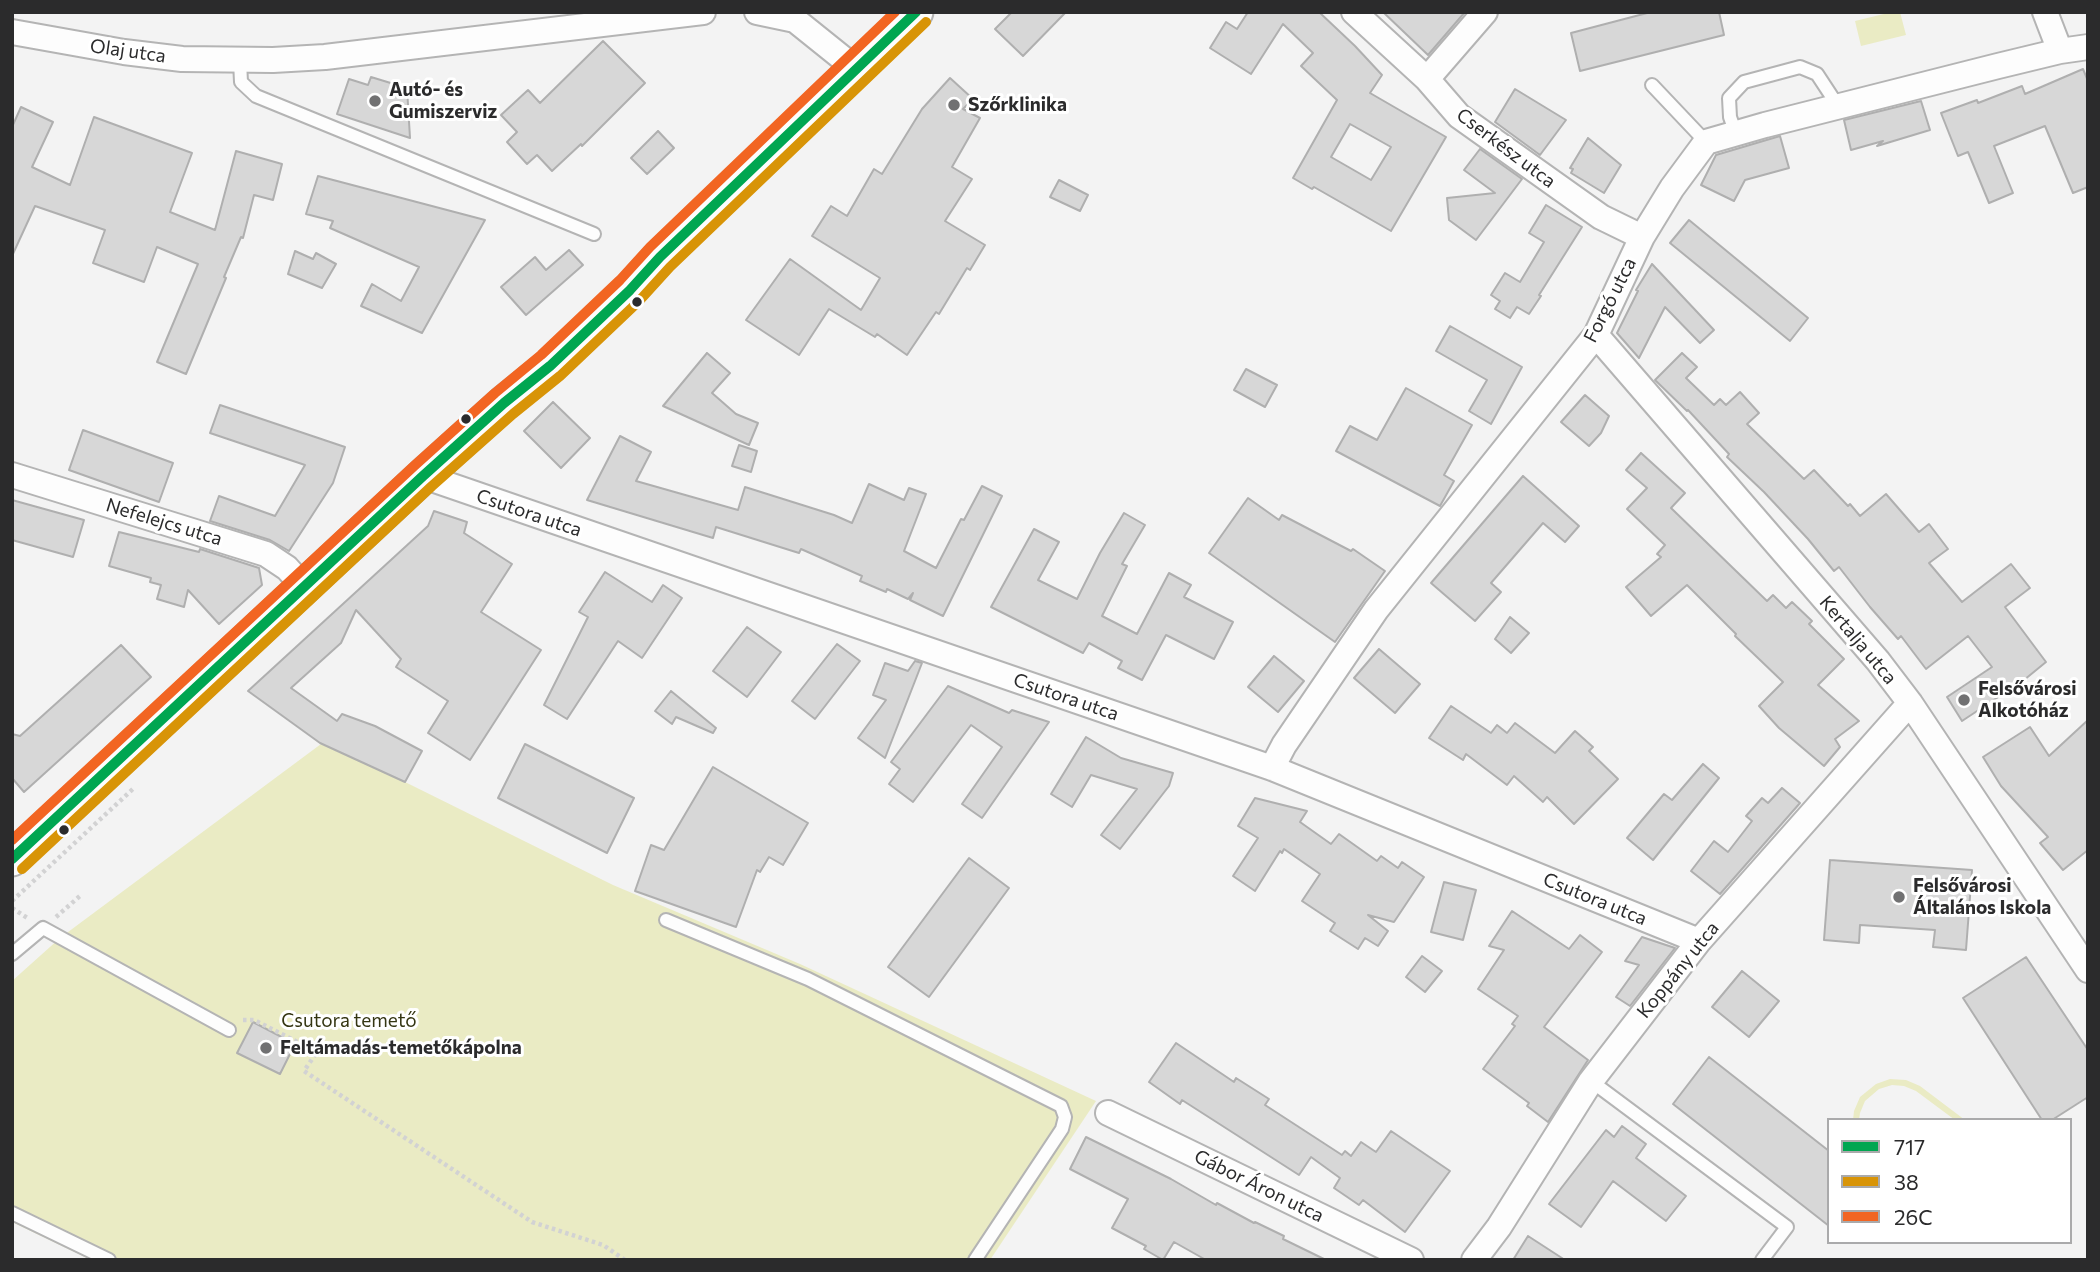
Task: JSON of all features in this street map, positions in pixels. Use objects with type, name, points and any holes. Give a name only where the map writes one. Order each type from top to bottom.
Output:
[{"type":"main road","points":[[12,859],[423,476],[504,403],[550,366],[916,12]]},
{"type":"street","name":"Olaj utca","points":[[12,32],[124,52],[182,59],[240,61],[325,57],[703,12]]},
{"type":"street","points":[[757,12],[795,20],[856,69]]},
{"type":"street","name":"Cserkész utca","points":[[1353,12],[1427,79],[1459,116],[1601,217],[1642,237]]},
{"type":"street","points":[[1427,79],[1485,12]]},
{"type":"street","points":[[2045,12],[2060,51]]},
{"type":"street","points":[[1706,142],[1838,106],[2060,51],[2088,47]]},
{"type":"street","name":"Forgó utca","points":[[1272,768],[1284,745],[1376,610],[1597,335],[1642,237],[1672,188],[1706,142]]},
{"type":"street","name":"Kertalja utca","points":[[1597,335],[1878,662],[1910,703],[2088,970]]},
{"type":"street","name":"Nefelejcs utca","points":[[12,475],[266,554],[287,568],[305,588]]},
{"type":"street","name":"Csutora utca","points":[[423,476],[1272,768],[1699,941]]},
{"type":"street","name":"Koppány utca","points":[[1474,1260],[1499,1227],[1591,1081],[1699,941],[1910,703]]},
{"type":"street","name":"Gábor Áron utca","points":[[1108,1113],[1411,1260]]},
{"type":"lane","points":[[240,61],[241,82],[256,96],[594,234]]},
{"type":"lane","points":[[1735,134],[1730,117],[1729,98],[1744,82],[1800,67],[1817,74],[1838,106]]},
{"type":"lane","points":[[1652,85],[1706,142]]},
{"type":"lane","points":[[666,920],[808,979],[1060,1106],[1065,1117],[1062,1129],[975,1260]]},
{"type":"lane","points":[[12,954],[43,928],[229,1030]]},
{"type":"lane","points":[[1591,1081],[1787,1227],[1762,1260]]},
{"type":"lane","points":[[12,1213],[109,1260]]},
{"type":"path","points":[[12,901],[134,788]]},
{"type":"path","points":[[43,928],[81,895]]},
{"type":"path","points":[[229,1030],[239,1020],[254,1020],[317,1052],[304,1071],[532,1222],[603,1245],[625,1260]]},
{"type":"green space","points":[[1900,12],[1906,35],[1861,46],[1855,21]]},
{"type":"green space","name":"Csutora temető","points":[[321,744],[405,782],[613,885],[800,964],[1096,1101],[990,1260],[91,1260],[12,1222],[12,981],[60,938]]},
{"type":"green space","points":[[1890,1079],[1906,1080],[1920,1086],[1962,1118],[1952,1118],[1916,1091],[1892,1085],[1879,1089],[1865,1101],[1859,1118],[1853,1118],[1860,1097],[1876,1084]]},
{"type":"building","points":[[1012,12],[1066,12],[1023,56],[995,29]]},
{"type":"building","points":[[1248,12],[1319,12],[1382,75],[1370,93],[1446,137],[1391,231],[1293,178],[1337,100],[1301,66],[1313,53],[1283,24],[1251,74],[1210,48],[1226,22],[1237,29]],"holes":[[[1350,124],[1391,147],[1371,180],[1331,157]]]},
{"type":"building","points":[[1383,12],[1465,12],[1428,55]]},
{"type":"building","points":[[1651,12],[1719,12],[1724,35],[1580,71],[1571,33]]},
{"type":"building","points":[[603,41],[645,83],[582,146],[581,144],[552,171],[537,155],[527,164],[507,142],[517,132],[501,115],[528,90],[540,103]]},
{"type":"building","points":[[2083,69],[2088,81],[2088,187],[2073,193],[2045,126],[1994,146],[2013,193],[1989,203],[1968,152],[1958,156],[1941,113],[1977,100],[1978,103],[2022,86],[2025,94]]},
{"type":"building","name":"Autó- és Gumiszerviz","points":[[371,77],[407,88],[410,138],[337,114],[349,79],[368,85]]},
{"type":"building","points":[[950,78],[973,99],[963,109],[980,118],[952,167],[972,179],[945,221],[985,245],[970,270],[967,268],[939,314],[936,312],[907,355],[877,334],[875,337],[829,309],[799,355],[746,320],[790,259],[861,310],[880,278],[812,236],[831,206],[847,216],[874,169],[882,174],[922,109]]},
{"type":"building","points":[[1515,89],[1566,120],[1540,155],[1495,122]]},
{"type":"building","points":[[1921,101],[1930,130],[1877,146],[1883,141],[1851,150],[1844,120]]},
{"type":"building","points":[[21,107],[53,122],[32,167],[70,185],[94,117],[192,153],[170,212],[215,230],[236,151],[282,164],[273,200],[254,195],[243,238],[241,237],[224,277],[226,278],[186,374],[157,362],[198,264],[157,247],[144,282],[93,263],[105,230],[35,206],[12,256],[12,127]]},
{"type":"building","points":[[658,131],[674,148],[647,174],[631,158]]},
{"type":"building","points":[[1780,136],[1789,168],[1745,180],[1734,201],[1701,185],[1716,155]]},
{"type":"building","points":[[1588,138],[1621,165],[1604,193],[1571,173],[1573,169],[1570,168]]},
{"type":"building","points":[[1480,149],[1522,179],[1476,240],[1449,220],[1447,198],[1495,193],[1464,170]]},
{"type":"building","points":[[318,176],[485,220],[422,333],[361,306],[372,284],[401,301],[419,267],[330,228],[333,221],[306,214]]},
{"type":"building","points":[[1059,180],[1088,195],[1080,211],[1050,197]]},
{"type":"building","points":[[1546,205],[1582,227],[1529,314],[1517,307],[1510,318],[1495,309],[1500,301],[1491,295],[1505,273],[1520,282],[1544,242],[1529,233]]},
{"type":"building","points":[[1689,220],[1808,318],[1790,341],[1670,243]]},
{"type":"building","points":[[569,250],[583,265],[526,315],[501,287],[535,257],[546,270]]},
{"type":"building","points":[[295,251],[313,259],[316,253],[336,264],[322,288],[288,274]]},
{"type":"building","points":[[1652,264],[1714,330],[1700,343],[1665,307],[1639,358],[1617,333],[1638,291],[1636,290]]},
{"type":"building","points":[[1450,326],[1522,367],[1491,424],[1469,411],[1487,380],[1436,351]]},
{"type":"building","points":[[707,353],[730,373],[712,393],[736,414],[758,423],[749,445],[663,406]]},
{"type":"building","points":[[1682,353],[1697,367],[1686,378],[1714,405],[1720,399],[1726,405],[1740,392],[1759,413],[1747,424],[1804,479],[1814,470],[1860,516],[1886,494],[1919,532],[1929,524],[1948,549],[1929,563],[1962,602],[2011,564],[2030,588],[2005,607],[2046,662],[1962,721],[1947,697],[1992,667],[1968,636],[1926,669],[1901,636],[1898,639],[1839,567],[1834,571],[1764,492],[1727,457],[1729,454],[1688,410],[1655,380]]},
{"type":"building","points":[[1246,369],[1277,385],[1265,407],[1234,390]]},
{"type":"building","points":[[1406,388],[1472,425],[1444,475],[1454,481],[1440,506],[1336,451],[1350,426],[1377,440]]},
{"type":"building","points":[[1585,395],[1609,416],[1601,433],[1589,446],[1561,422]]},
{"type":"building","points":[[553,402],[590,438],[561,468],[524,431]]},
{"type":"building","points":[[220,405],[345,447],[333,483],[289,551],[270,540],[210,521],[219,496],[275,516],[305,465],[210,433]]},
{"type":"building","points":[[83,430],[173,463],[159,502],[69,470]]},
{"type":"building","points":[[620,436],[651,452],[636,481],[738,510],[745,487],[852,523],[869,484],[904,500],[909,488],[926,494],[904,551],[936,568],[961,519],[964,520],[982,486],[1002,496],[943,616],[910,600],[913,593],[908,599],[887,589],[886,592],[860,581],[862,576],[801,549],[799,553],[716,527],[713,538],[587,500]]},
{"type":"building","points":[[739,445],[757,451],[751,472],[732,466]]},
{"type":"building","points":[[1641,453],[1685,493],[1671,508],[1767,601],[1773,595],[1786,608],[1792,602],[1812,621],[1809,624],[1844,659],[1818,685],[1859,721],[1835,739],[1840,747],[1824,766],[1779,728],[1759,706],[1783,682],[1687,585],[1651,616],[1626,587],[1661,557],[1657,554],[1665,545],[1627,509],[1647,488],[1626,470]]},
{"type":"building","points":[[1523,476],[1579,526],[1565,542],[1543,523],[1491,583],[1501,592],[1475,621],[1431,583]]},
{"type":"building","points":[[1248,498],[1279,520],[1282,515],[1351,551],[1353,549],[1385,571],[1335,642],[1209,553]]},
{"type":"building","points":[[12,500],[84,520],[73,557],[12,540]]},
{"type":"building","points":[[434,511],[467,522],[464,533],[512,564],[481,612],[541,650],[470,760],[428,733],[448,701],[396,667],[401,659],[356,610],[341,643],[291,688],[337,721],[342,714],[375,726],[422,751],[405,782],[320,743],[248,691],[428,526]]},
{"type":"building","points":[[1124,513],[1145,525],[1122,564],[1127,566],[1102,616],[1137,634],[1169,573],[1191,585],[1184,597],[1233,622],[1214,659],[1166,635],[1142,680],[1118,668],[1122,661],[1089,643],[1083,653],[991,607],[1034,529],[1059,542],[1038,580],[1077,599]]},
{"type":"building","points":[[119,532],[199,552],[200,549],[259,568],[262,585],[219,624],[188,590],[184,607],[157,599],[161,585],[150,582],[151,578],[109,566]]},
{"type":"building","points":[[605,572],[652,602],[663,585],[682,598],[642,658],[618,641],[567,719],[544,705],[588,617],[579,612]]},
{"type":"building","points":[[1510,617],[1529,633],[1511,653],[1495,639]]},
{"type":"building","points":[[747,627],[781,652],[747,697],[713,671]]},
{"type":"building","points":[[837,644],[860,661],[815,719],[792,701]]},
{"type":"building","points":[[121,645],[151,677],[24,792],[12,778],[12,734],[20,736]]},
{"type":"building","points":[[1379,649],[1420,684],[1395,713],[1354,678]]},
{"type":"building","points":[[1274,656],[1304,681],[1278,712],[1248,687]]},
{"type":"building","points":[[915,661],[922,663],[885,758],[858,738],[886,700],[873,695],[885,663],[908,671]]},
{"type":"building","points":[[948,686],[1009,713],[1012,710],[1049,722],[982,818],[962,804],[1002,747],[971,725],[913,802],[889,784],[900,769],[891,762]]},
{"type":"building","points":[[671,691],[716,728],[713,733],[676,717],[672,724],[655,711]]},
{"type":"building","points":[[1451,706],[1491,733],[1497,725],[1507,733],[1515,723],[1555,753],[1575,731],[1593,747],[1589,751],[1618,779],[1574,824],[1547,797],[1543,802],[1514,776],[1507,785],[1466,754],[1463,760],[1429,738]]},
{"type":"building","points":[[2088,720],[2088,850],[2063,870],[2040,843],[2048,837],[2001,786],[1983,757],[2030,727],[2049,756]]},
{"type":"building","points":[[1086,737],[1121,758],[1173,773],[1169,786],[1120,849],[1101,835],[1137,789],[1091,775],[1072,807],[1051,794]]},
{"type":"building","points":[[525,744],[634,798],[607,853],[498,798]]},
{"type":"building","points":[[1703,764],[1719,778],[1653,860],[1627,838],[1664,794],[1672,800]]},
{"type":"building","points":[[713,767],[808,823],[783,865],[769,857],[760,872],[757,870],[736,927],[635,891],[651,845],[664,850]]},
{"type":"building","points":[[1782,788],[1800,803],[1720,894],[1691,871],[1714,841],[1728,852],[1752,821],[1746,816],[1762,798],[1768,803]]},
{"type":"building","points":[[1255,798],[1307,811],[1300,822],[1331,844],[1339,834],[1377,861],[1381,856],[1398,868],[1402,862],[1424,877],[1394,922],[1368,915],[1388,931],[1378,946],[1365,938],[1358,949],[1330,931],[1335,923],[1302,901],[1320,874],[1284,849],[1282,853],[1280,851],[1255,891],[1233,876],[1258,838],[1238,826]]},
{"type":"building","points":[[969,858],[1009,888],[929,997],[888,967]]},
{"type":"building","name":"Felsővárosi Általános Iskola","points":[[1830,860],[1972,870],[1966,950],[1933,947],[1935,930],[1860,925],[1859,943],[1824,940]]},
{"type":"building","points":[[1444,882],[1476,890],[1463,940],[1431,932]]},
{"type":"building","points":[[1512,911],[1569,949],[1580,935],[1602,952],[1544,1027],[1588,1060],[1548,1122],[1527,1106],[1529,1103],[1483,1069],[1515,1026],[1512,1024],[1518,1016],[1478,989],[1504,950],[1489,946]]},
{"type":"building","points":[[1642,937],[1675,948],[1630,1006],[1616,997],[1639,965],[1625,961]]},
{"type":"building","points":[[1422,956],[1442,971],[1425,992],[1406,977]]},
{"type":"building","points":[[2026,957],[2088,1050],[2088,1097],[2055,1118],[2041,1118],[1963,998]]},
{"type":"building","points":[[1742,971],[1779,1001],[1749,1037],[1712,1007]]},
{"type":"building","name":"Feltámadás-temetőkápolna","points":[[253,1022],[295,1044],[280,1074],[237,1053]]},
{"type":"building","points":[[1176,1043],[1234,1082],[1236,1078],[1269,1099],[1265,1105],[1342,1155],[1345,1151],[1351,1156],[1361,1142],[1376,1152],[1391,1131],[1450,1171],[1405,1232],[1363,1200],[1359,1205],[1334,1188],[1340,1178],[1311,1157],[1299,1175],[1182,1100],[1180,1104],[1149,1082]]},
{"type":"building","points":[[1709,1057],[1827,1149],[1827,1224],[1673,1104]]},
{"type":"building","points":[[1622,1126],[1646,1144],[1636,1158],[1686,1196],[1666,1221],[1613,1181],[1581,1227],[1549,1204],[1606,1130],[1614,1137]]},
{"type":"building","points":[[1086,1137],[1171,1179],[1216,1205],[1217,1203],[1284,1236],[1283,1239],[1326,1260],[1206,1260],[1174,1242],[1163,1260],[1144,1249],[1146,1246],[1112,1228],[1128,1199],[1070,1169]]},
{"type":"building","points":[[1528,1236],[1565,1260],[1513,1260]]},
{"type":"transit line","name":"26C","points":[[12,840],[414,466],[541,355],[895,12]]},
{"type":"transit line","name":"717","points":[[12,859],[423,476],[504,403],[550,366],[916,12]]},
{"type":"transit line","name":"38","points":[[22,869],[432,486],[560,376],[926,22]]},
{"type":"place","name":"Autó- és Gumiszerviz","points":[[375,101]]},
{"type":"place","name":"Szőrklinika","points":[[954,105]]},
{"type":"place","name":"Felsővárosi Alkotóház","points":[[1964,700]]},
{"type":"place","name":"Felsővárosi Általános Iskola","points":[[1899,897]]},
{"type":"place","name":"Feltámadás-temetőkápolna","points":[[266,1048]]}]
